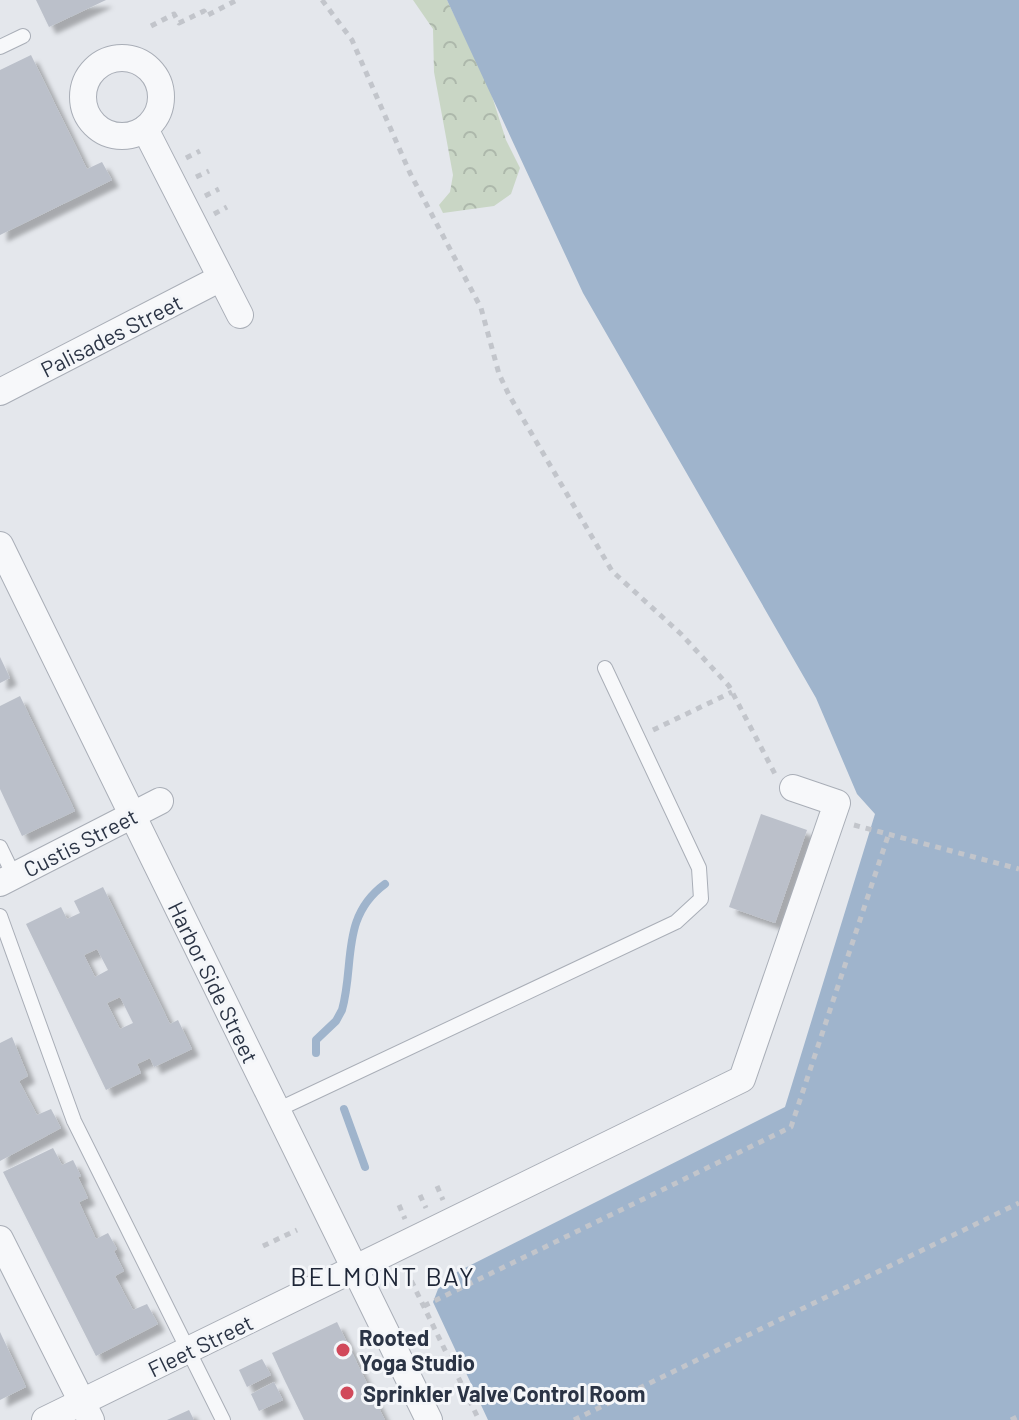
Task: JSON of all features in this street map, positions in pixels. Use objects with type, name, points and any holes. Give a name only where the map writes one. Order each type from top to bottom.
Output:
[{"type":"street","points":[[145,129],[240,315]]},
{"type":"street","name":"Palisades Street","points":[[0,392],[221,278]]},
{"type":"street","name":"Harbor Side Street","points":[[0,545],[429,1420]]},
{"type":"street","name":"Fleet Street","points":[[45,1420],[86,1411],[189,1350],[742,1079],[837,803],[793,788]]},
{"type":"street","name":"Custis Street","points":[[7,879],[160,801]]},
{"type":"street","points":[[0,1239],[86,1411]]},
{"type":"lane","points":[[0,47],[23,36]]},
{"type":"lane","points":[[277,1110],[676,922],[701,899],[699,868],[605,668]]},
{"type":"lane","points":[[0,847],[7,879]]},
{"type":"lane","points":[[0,916],[74,1121],[223,1420]]},
{"type":"path","points":[[151,26],[174,14],[179,23],[204,11],[206,16],[237,0]]},
{"type":"path","points":[[322,0],[352,40],[410,173],[481,308],[499,374],[509,395],[603,557],[623,583],[694,647],[732,692],[780,783],[793,788]]},
{"type":"path","points":[[638,737],[732,692]]},
{"type":"path","points":[[870,831],[1019,869]]},
{"type":"path","points":[[574,1420],[1019,1203]]},
{"type":"path","points":[[263,1246],[297,1230]]},
{"type":"path","points":[[396,1250],[479,1420]]},
{"type":"path","points":[[424,1306],[458,1289]]},
{"type":"path","points":[[1011,1420],[1019,1416]]},
{"type":"green space","points":[[413,0],[447,0],[490,90],[506,140],[520,168],[511,194],[494,206],[443,213],[439,205],[450,192],[453,175],[434,72],[433,29]]},
{"type":"water","points":[[447,0],[1019,0],[1019,1420],[488,1420],[433,1302],[438,1289],[451,1275],[785,1107],[875,814],[857,794],[816,698],[583,293]]},
{"type":"building","points":[[36,0],[106,0],[49,27]]},
{"type":"building","points":[[31,55],[87,169],[102,162],[112,180],[0,235],[0,70]]},
{"type":"building","points":[[0,657],[10,678],[0,683]]},
{"type":"building","points":[[20,696],[75,811],[22,836],[0,789],[0,706]]},
{"type":"building","points":[[761,814],[807,830],[775,923],[729,907]]},
{"type":"building","points":[[103,887],[170,1024],[178,1020],[192,1049],[154,1067],[150,1058],[137,1064],[141,1073],[106,1090],[26,924],[61,907],[67,919],[80,913],[74,901]],"holes":[[[97,949],[108,970],[95,977],[84,955]],[[120,997],[133,1023],[120,1029],[107,1003]]]},
{"type":"building","points":[[12,1037],[28,1076],[19,1081],[37,1115],[51,1109],[61,1128],[0,1161],[0,1043]]},
{"type":"building","points":[[53,1148],[62,1165],[73,1160],[81,1176],[78,1177],[88,1198],[79,1202],[96,1239],[108,1233],[117,1249],[114,1251],[124,1271],[115,1276],[133,1310],[147,1304],[158,1324],[96,1356],[3,1172]]},
{"type":"building","points":[[337,1322],[385,1420],[304,1420],[272,1353]]},
{"type":"building","points":[[0,1332],[26,1387],[0,1400]]},
{"type":"building","points":[[262,1359],[271,1375],[247,1387],[239,1370]]},
{"type":"building","points":[[274,1382],[283,1400],[259,1411],[251,1394]]},
{"type":"building","points":[[189,1410],[194,1420],[167,1420]]},
{"type":"waterway","points":[[316,1053],[316,1040],[336,1021],[342,1010],[355,926],[361,911],[385,884]]},
{"type":"waterway","points":[[344,1109],[365,1167]]},
{"type":"place","name":"Rooted Yoga Studio","points":[[343,1350]]},
{"type":"place","name":"Sprinkler Valve Control Room","points":[[347,1393]]},
{"type":"district","name":"BELMONT BAY","points":[[383,1275]]}]
